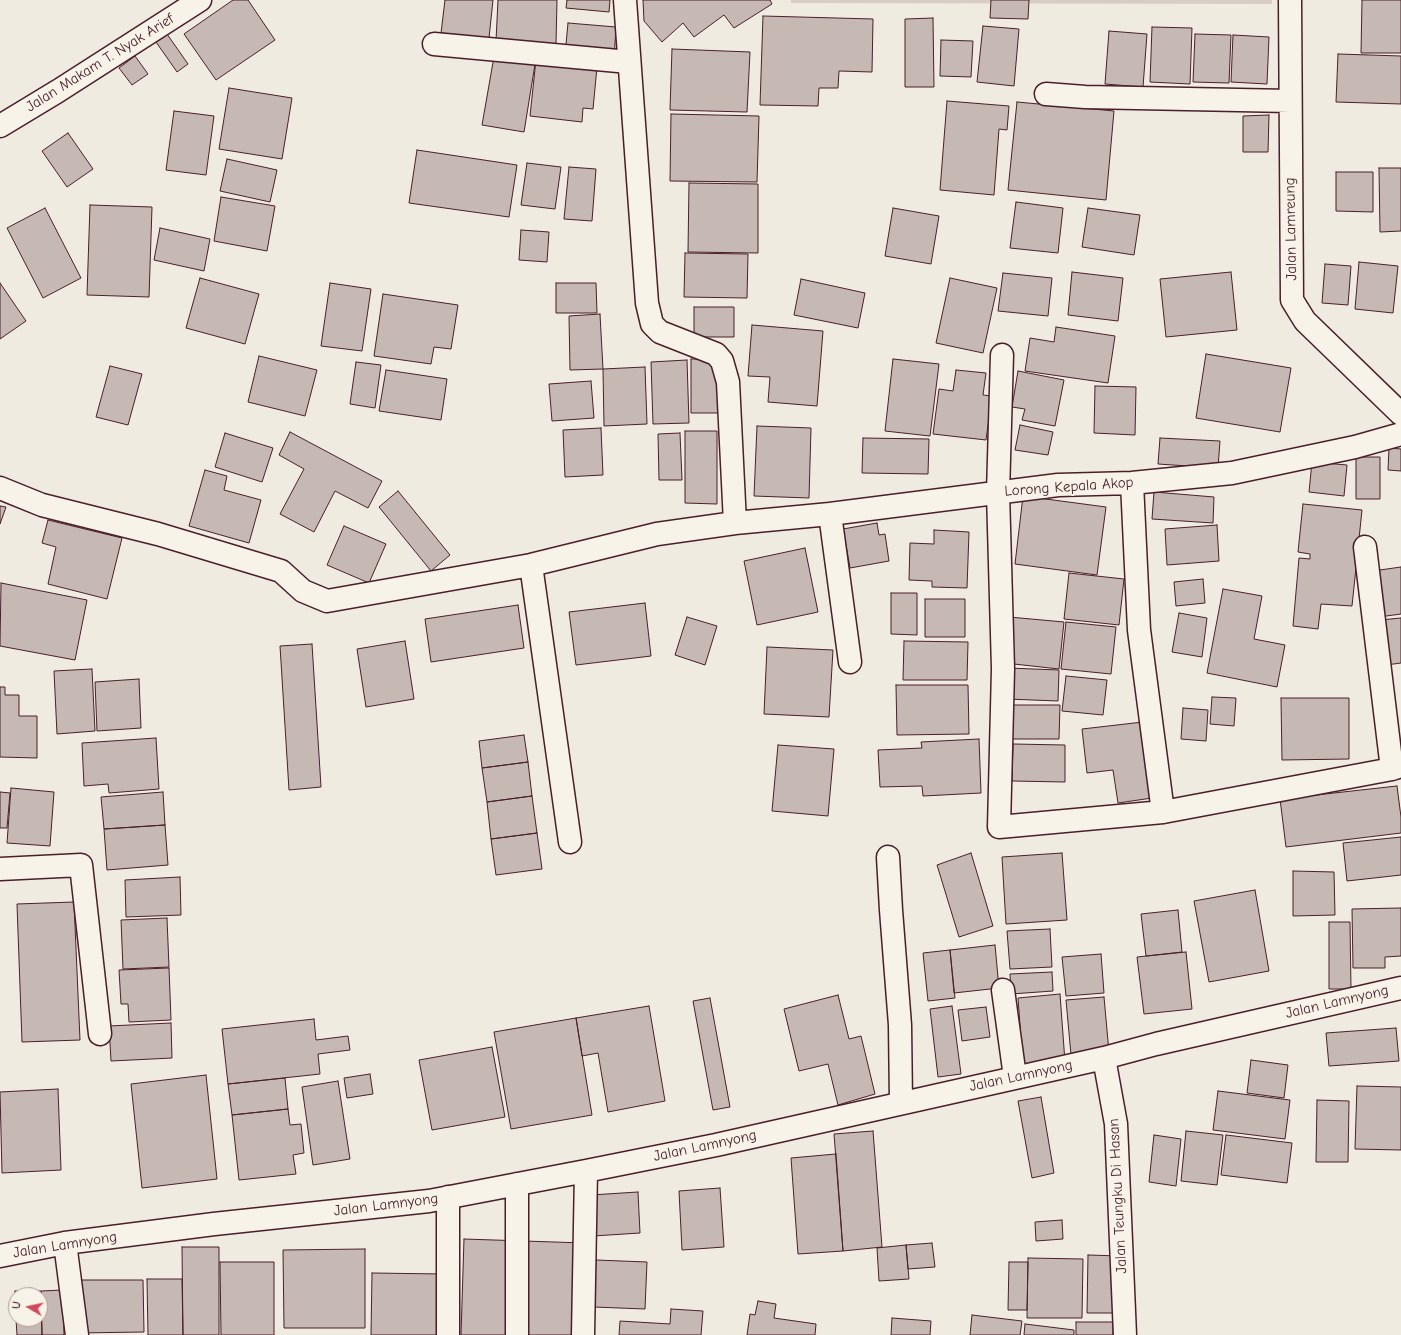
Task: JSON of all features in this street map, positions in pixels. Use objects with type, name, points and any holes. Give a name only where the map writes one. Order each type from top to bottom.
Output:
[{"type":"street","name":"Jalan Makam T. Nyak Arief","points":[[0,126],[58,91],[200,0]]},
{"type":"street","points":[[625,0],[647,303],[652,324],[660,332],[716,354],[722,360],[728,382],[735,523]]},
{"type":"street","name":"Jalan Lamreung","points":[[1290,0],[1292,300],[1305,321],[1401,414]]},
{"type":"street","points":[[434,44],[630,62]]},
{"type":"street","points":[[1046,94],[1085,97],[1290,101]]},
{"type":"street","points":[[1002,355],[998,493],[1003,669],[999,827],[1163,812],[1397,767],[1365,548]]},
{"type":"street","name":"Lorong Kepala Akop","points":[[0,488],[42,505],[158,534],[281,571],[304,591],[327,601],[531,565],[657,534],[735,523],[830,514],[1058,485],[1132,482],[1232,473],[1355,448],[1401,434]]},
{"type":"street","points":[[1132,482],[1138,630],[1163,812]]},
{"type":"street","points":[[830,514],[850,662]]},
{"type":"street","points":[[531,565],[570,842]]},
{"type":"street","points":[[888,856],[900,1025],[901,1103]]},
{"type":"street","points":[[0,869],[81,865],[100,1034]]},
{"type":"street","name":"Jalan Lamnyong","points":[[0,1256],[65,1243],[214,1224],[429,1201],[586,1171],[716,1145],[1104,1058],[1156,1044],[1401,988]]},
{"type":"street","points":[[1003,990],[1015,1077]]},
{"type":"street","name":"Jalan Teungku Di Hasan","points":[[1104,1058],[1116,1124],[1125,1335]]},
{"type":"street","points":[[583,1335],[586,1171]]},
{"type":"street","points":[[517,1184],[517,1335]]},
{"type":"street","points":[[448,1197],[448,1335]]},
{"type":"street","points":[[65,1243],[77,1335]]},
{"type":"shaded area","points":[[791,0],[1272,0],[1272,4],[791,3]]},
{"type":"building","points":[[233,0],[248,0],[275,40],[216,80],[184,34]]},
{"type":"building","points":[[445,0],[493,0],[489,38],[441,33]]},
{"type":"building","points":[[498,0],[557,0],[556,44],[496,41]]},
{"type":"building","points":[[567,0],[610,0],[609,12],[566,8]]},
{"type":"building","points":[[643,0],[770,0],[772,4],[734,28],[724,15],[694,37],[683,23],[662,42],[644,21]]},
{"type":"building","points":[[991,0],[1029,0],[1028,19],[990,18]]},
{"type":"building","points":[[1362,0],[1401,0],[1401,53],[1361,53]]},
{"type":"building","points":[[763,16],[873,19],[872,72],[839,71],[838,88],[819,88],[818,106],[760,105]]},
{"type":"building","points":[[933,18],[934,87],[905,87],[905,19]]},
{"type":"building","points":[[568,23],[616,27],[614,59],[565,55]]},
{"type":"building","points":[[983,26],[1019,29],[1014,86],[977,82]]},
{"type":"building","points":[[1152,27],[1192,28],[1190,84],[1150,82]]},
{"type":"building","points":[[1109,31],[1147,34],[1143,87],[1105,84]]},
{"type":"building","points":[[167,34],[188,64],[177,72],[156,42]]},
{"type":"building","points":[[1195,34],[1231,35],[1229,83],[1193,82]]},
{"type":"building","points":[[1233,35],[1269,37],[1267,84],[1231,82]]},
{"type":"building","points":[[941,40],[973,41],[971,77],[940,76]]},
{"type":"building","points":[[672,49],[750,52],[747,112],[670,110]]},
{"type":"building","points":[[495,51],[536,58],[524,132],[482,125]]},
{"type":"building","points":[[1338,54],[1401,56],[1401,104],[1336,102]]},
{"type":"building","points":[[135,56],[148,74],[132,85],[119,68]]},
{"type":"building","points":[[536,60],[597,67],[593,109],[583,108],[582,122],[530,116]]},
{"type":"building","points":[[229,88],[292,98],[282,159],[219,149]]},
{"type":"building","points":[[947,101],[1009,106],[1007,130],[999,129],[994,195],[940,190]]},
{"type":"building","points":[[1017,102],[1114,111],[1106,200],[1008,190]]},
{"type":"building","points":[[174,111],[214,116],[206,175],[166,170]]},
{"type":"building","points":[[671,114],[759,116],[757,182],[670,181]]},
{"type":"building","points":[[1269,115],[1268,152],[1243,152],[1243,116]]},
{"type":"building","points":[[68,133],[93,169],[67,187],[42,151]]},
{"type":"building","points":[[417,150],[517,165],[509,217],[409,203]]},
{"type":"building","points":[[227,159],[277,170],[270,202],[220,191]]},
{"type":"building","points":[[527,163],[561,167],[555,209],[521,205]]},
{"type":"building","points":[[569,167],[596,169],[592,221],[564,219]]},
{"type":"building","points":[[1379,168],[1401,168],[1401,231],[1380,232]]},
{"type":"building","points":[[1336,172],[1373,172],[1373,212],[1336,211]]},
{"type":"building","points":[[689,183],[758,184],[758,253],[688,252]]},
{"type":"building","points":[[221,197],[275,206],[267,251],[214,241]]},
{"type":"building","points":[[1016,202],[1063,208],[1058,253],[1010,248]]},
{"type":"building","points":[[90,205],[152,207],[149,297],[87,295]]},
{"type":"building","points":[[45,208],[81,278],[43,298],[7,228]]},
{"type":"building","points":[[893,208],[939,216],[931,264],[885,256]]},
{"type":"building","points":[[1088,208],[1140,215],[1134,255],[1082,247]]},
{"type":"building","points":[[160,228],[210,239],[204,271],[154,260]]},
{"type":"building","points":[[521,230],[549,232],[547,262],[519,260]]},
{"type":"building","points":[[685,253],[748,254],[747,298],[684,297]]},
{"type":"building","points":[[1359,262],[1398,266],[1393,313],[1355,309]]},
{"type":"building","points":[[1325,264],[1351,266],[1348,305],[1322,303]]},
{"type":"building","points":[[1072,272],[1123,278],[1118,321],[1068,315]]},
{"type":"building","points":[[1231,272],[1237,330],[1166,337],[1160,279]]},
{"type":"building","points":[[1003,273],[1052,278],[1048,316],[998,311]]},
{"type":"building","points":[[200,278],[259,294],[245,344],[186,328]]},
{"type":"building","points":[[950,278],[997,288],[983,353],[936,343]]},
{"type":"building","points":[[801,279],[865,293],[858,328],[794,315]]},
{"type":"building","points":[[0,283],[26,321],[0,339]]},
{"type":"building","points":[[330,283],[371,289],[362,351],[321,346]]},
{"type":"building","points":[[556,283],[596,283],[597,313],[556,313]]},
{"type":"building","points":[[383,294],[458,305],[451,349],[434,347],[431,364],[374,356]]},
{"type":"building","points":[[694,307],[734,307],[734,337],[694,337]]},
{"type":"building","points":[[600,314],[603,369],[570,370],[569,316]]},
{"type":"building","points":[[752,325],[823,331],[817,406],[768,402],[770,377],[748,376]]},
{"type":"building","points":[[1056,327],[1115,336],[1108,383],[1025,371],[1030,338],[1054,342]]},
{"type":"building","points":[[1206,354],[1291,368],[1280,432],[1196,418]]},
{"type":"building","points":[[259,356],[317,370],[305,416],[248,402]]},
{"type":"building","points":[[691,359],[718,359],[718,413],[691,413]]},
{"type":"building","points":[[893,359],[939,364],[930,436],[885,431]]},
{"type":"building","points":[[687,360],[689,423],[653,424],[651,362]]},
{"type":"building","points":[[356,362],[381,365],[375,408],[350,404]]},
{"type":"building","points":[[110,366],[142,374],[128,425],[96,417]]},
{"type":"building","points":[[645,367],[647,424],[604,426],[603,369]]},
{"type":"building","points":[[386,370],[447,379],[441,420],[379,411]]},
{"type":"building","points":[[956,370],[986,373],[983,395],[992,396],[986,440],[933,434],[939,389],[953,391]]},
{"type":"building","points":[[1018,371],[1064,380],[1055,426],[1022,420],[1025,409],[1012,407]]},
{"type":"building","points":[[591,381],[594,418],[552,421],[549,384]]},
{"type":"building","points":[[1095,386],[1136,387],[1135,435],[1094,433]]},
{"type":"building","points":[[1020,425],[1053,432],[1048,455],[1015,450]]},
{"type":"building","points":[[757,426],[811,428],[809,498],[754,496]]},
{"type":"building","points":[[601,428],[603,475],[565,477],[563,430]]},
{"type":"building","points":[[685,431],[717,431],[717,504],[685,503]]},
{"type":"building","points":[[290,432],[382,481],[368,508],[335,491],[314,532],[280,514],[304,469],[279,455]]},
{"type":"building","points":[[225,433],[273,448],[262,482],[215,467]]},
{"type":"building","points":[[680,433],[682,480],[659,480],[658,434]]},
{"type":"building","points":[[863,438],[929,439],[928,474],[862,473]]},
{"type":"building","points":[[1160,438],[1220,441],[1218,468],[1158,464]]},
{"type":"building","points":[[1389,448],[1401,449],[1401,471],[1388,470]]},
{"type":"building","points":[[1356,457],[1380,457],[1380,499],[1356,499]]},
{"type":"building","points":[[1312,462],[1347,465],[1344,496],[1309,492]]},
{"type":"building","points":[[205,470],[227,476],[224,490],[261,500],[249,543],[189,526]]},
{"type":"building","points":[[398,491],[450,555],[431,571],[379,507]]},
{"type":"building","points":[[1154,492],[1214,497],[1213,523],[1152,519]]},
{"type":"building","points":[[1023,496],[1106,507],[1097,575],[1015,564]]},
{"type":"building","points":[[1303,504],[1362,510],[1352,606],[1321,604],[1318,629],[1293,626],[1299,558],[1310,559],[1310,554],[1298,552]]},
{"type":"building","points":[[0,506],[6,507],[0,524]]},
{"type":"building","points":[[48,520],[122,538],[107,599],[48,584],[56,547],[42,543]]},
{"type":"building","points":[[877,523],[879,535],[885,534],[889,561],[850,568],[843,529]]},
{"type":"building","points":[[1217,525],[1219,561],[1167,565],[1165,529]]},
{"type":"building","points":[[344,526],[386,544],[369,583],[327,565]]},
{"type":"building","points":[[934,530],[969,532],[967,588],[932,587],[932,581],[909,580],[910,543],[934,544]]},
{"type":"building","points":[[805,548],[818,612],[757,625],[744,561]]},
{"type":"building","points":[[1401,567],[1401,614],[1379,617],[1373,571]]},
{"type":"building","points":[[1069,573],[1124,579],[1119,625],[1064,619]]},
{"type":"building","points":[[1203,579],[1205,603],[1176,606],[1174,582]]},
{"type":"building","points":[[1,583],[87,600],[75,660],[0,646]]},
{"type":"building","points":[[1223,589],[1262,596],[1254,639],[1285,645],[1277,687],[1207,673]]},
{"type":"building","points":[[891,593],[917,593],[917,635],[891,634]]},
{"type":"building","points":[[925,599],[965,599],[965,637],[925,637]]},
{"type":"building","points":[[645,603],[651,656],[576,665],[569,612]]},
{"type":"building","points":[[518,605],[524,648],[431,662],[425,619]]},
{"type":"building","points":[[1179,613],[1207,618],[1202,657],[1172,652]]},
{"type":"building","points":[[687,617],[717,626],[705,665],[675,655]]},
{"type":"building","points":[[1009,617],[1064,622],[1059,669],[1005,663]]},
{"type":"building","points":[[1401,618],[1401,663],[1386,665],[1380,620]]},
{"type":"building","points":[[1066,622],[1116,627],[1111,674],[1061,669]]},
{"type":"building","points":[[405,641],[414,699],[366,707],[357,649]]},
{"type":"building","points":[[904,641],[968,642],[967,680],[903,680]]},
{"type":"building","points":[[312,644],[321,787],[289,790],[280,646]]},
{"type":"building","points":[[767,647],[833,650],[829,717],[764,714]]},
{"type":"building","points":[[1008,668],[1059,670],[1058,701],[1007,699]]},
{"type":"building","points":[[92,669],[95,731],[57,734],[54,671]]},
{"type":"building","points":[[1066,676],[1107,680],[1103,715],[1062,711]]},
{"type":"building","points":[[139,679],[141,728],[97,731],[95,682]]},
{"type":"building","points":[[896,685],[968,685],[969,734],[897,735]]},
{"type":"building","points":[[0,687],[5,687],[5,695],[19,695],[19,716],[37,716],[37,758],[0,757]]},
{"type":"building","points":[[1212,697],[1236,698],[1234,726],[1210,724]]},
{"type":"building","points":[[1281,698],[1349,698],[1349,759],[1282,760]]},
{"type":"building","points":[[1011,705],[1060,705],[1059,739],[1010,739]]},
{"type":"building","points":[[1183,708],[1208,710],[1206,741],[1181,739]]},
{"type":"building","points":[[1143,722],[1152,798],[1118,803],[1113,770],[1087,773],[1082,729]]},
{"type":"building","points":[[524,735],[528,762],[482,768],[479,741]]},
{"type":"building","points":[[156,738],[159,789],[109,793],[108,784],[84,786],[82,743]]},
{"type":"building","points":[[979,739],[981,793],[923,796],[922,786],[880,787],[878,750],[922,748],[921,742]]},
{"type":"building","points":[[1013,744],[1065,745],[1065,782],[1012,781]]},
{"type":"building","points":[[778,745],[834,749],[828,816],[772,811]]},
{"type":"building","points":[[528,762],[532,796],[487,802],[482,768]]},
{"type":"building","points":[[1397,786],[1401,817],[1401,833],[1286,847],[1280,799]]},
{"type":"building","points":[[11,788],[54,792],[50,846],[7,843]]},
{"type":"building","points":[[0,792],[10,793],[7,828],[0,828]]},
{"type":"building","points":[[163,792],[165,825],[104,829],[101,797]]},
{"type":"building","points":[[532,796],[537,833],[491,839],[487,802]]},
{"type":"building","points":[[165,825],[168,865],[107,870],[104,829]]},
{"type":"building","points":[[537,833],[542,869],[496,875],[491,839]]},
{"type":"building","points":[[1401,837],[1401,875],[1347,881],[1343,843]]},
{"type":"building","points":[[971,853],[993,926],[959,937],[937,865]]},
{"type":"building","points":[[1062,853],[1067,920],[1006,924],[1002,857]]},
{"type":"building","points":[[1293,871],[1334,872],[1335,915],[1293,916]]},
{"type":"building","points":[[180,877],[181,915],[126,917],[125,880]]},
{"type":"building","points":[[1255,890],[1269,971],[1209,982],[1194,901]]},
{"type":"building","points":[[74,902],[80,1040],[22,1042],[17,904]]},
{"type":"building","points":[[1401,908],[1401,956],[1385,957],[1385,968],[1353,968],[1352,909]]},
{"type":"building","points":[[1178,910],[1182,952],[1146,956],[1141,914]]},
{"type":"building","points":[[167,918],[169,967],[123,969],[121,920]]},
{"type":"building","points":[[1329,922],[1350,922],[1351,989],[1329,989]]},
{"type":"building","points":[[1050,929],[1052,967],[1010,969],[1007,931]]},
{"type":"building","points":[[995,945],[999,988],[954,993],[950,950]]},
{"type":"building","points":[[950,950],[955,998],[928,1001],[923,953]]},
{"type":"building","points":[[1186,952],[1192,1009],[1144,1014],[1137,957]]},
{"type":"building","points":[[1101,954],[1104,993],[1066,996],[1062,957]]},
{"type":"building","points":[[169,968],[171,1020],[129,1022],[128,1004],[121,1004],[119,970]]},
{"type":"building","points":[[1052,972],[1053,991],[1011,994],[1010,974]]},
{"type":"building","points":[[1060,994],[1065,1062],[1023,1066],[1018,998]]},
{"type":"building","points":[[838,995],[849,1039],[861,1036],[875,1094],[838,1105],[828,1064],[799,1071],[784,1009]]},
{"type":"building","points":[[1104,997],[1109,1052],[1071,1055],[1066,1000]]},
{"type":"building","points":[[710,998],[730,1107],[713,1110],[693,1001]]},
{"type":"building","points":[[649,1006],[665,1101],[608,1112],[598,1053],[582,1056],[576,1018]]},
{"type":"building","points":[[952,1006],[961,1074],[938,1077],[930,1009]]},
{"type":"building","points":[[986,1007],[990,1037],[962,1041],[958,1010]]},
{"type":"building","points":[[576,1018],[592,1115],[511,1129],[494,1032]]},
{"type":"building","points":[[314,1019],[316,1040],[348,1036],[350,1050],[318,1054],[320,1074],[228,1084],[222,1029]]},
{"type":"building","points":[[171,1023],[172,1058],[111,1061],[109,1026]]},
{"type":"building","points":[[1396,1028],[1399,1061],[1329,1066],[1326,1033]]},
{"type":"building","points":[[492,1047],[505,1117],[432,1130],[419,1060]]},
{"type":"building","points":[[1251,1060],[1288,1065],[1284,1098],[1247,1093]]},
{"type":"building","points":[[370,1074],[373,1094],[347,1098],[344,1078]]},
{"type":"building","points":[[206,1075],[217,1179],[142,1188],[131,1084]]},
{"type":"building","points":[[285,1078],[288,1109],[232,1115],[228,1084]]},
{"type":"building","points":[[338,1081],[350,1159],[313,1165],[302,1087]]},
{"type":"building","points":[[1357,1086],[1401,1087],[1401,1150],[1355,1149]]},
{"type":"building","points":[[58,1089],[61,1170],[2,1173],[0,1092]]},
{"type":"building","points":[[1218,1091],[1290,1100],[1285,1139],[1213,1130]]},
{"type":"building","points":[[1041,1097],[1054,1173],[1032,1178],[1018,1101]]},
{"type":"building","points":[[1317,1100],[1349,1101],[1348,1162],[1316,1162]]},
{"type":"building","points":[[288,1109],[290,1125],[301,1124],[304,1153],[293,1155],[296,1174],[239,1180],[232,1115]]},
{"type":"building","points":[[873,1131],[882,1247],[843,1251],[834,1134]]},
{"type":"building","points":[[1186,1131],[1223,1135],[1217,1185],[1181,1181]]},
{"type":"building","points":[[1154,1135],[1181,1139],[1176,1186],[1149,1182]]},
{"type":"building","points":[[1226,1135],[1292,1143],[1287,1183],[1221,1175]]},
{"type":"building","points":[[836,1154],[843,1251],[798,1254],[791,1158]]},
{"type":"building","points":[[720,1188],[724,1247],[682,1250],[679,1191]]},
{"type":"building","points":[[638,1192],[640,1233],[593,1236],[591,1195]]},
{"type":"building","points":[[1062,1220],[1063,1239],[1036,1241],[1035,1222]]},
{"type":"building","points":[[464,1239],[524,1241],[521,1335],[461,1335]]},
{"type":"building","points":[[524,1241],[584,1243],[580,1335],[521,1335]]},
{"type":"building","points":[[932,1243],[935,1267],[908,1269],[906,1245]]},
{"type":"building","points":[[906,1245],[909,1279],[879,1281],[877,1248]]},
{"type":"building","points":[[182,1247],[219,1247],[219,1335],[183,1335]]},
{"type":"building","points":[[365,1249],[365,1328],[284,1328],[283,1250]]},
{"type":"building","points":[[1088,1255],[1120,1256],[1119,1313],[1087,1313]]},
{"type":"building","points":[[1028,1258],[1083,1259],[1082,1318],[1027,1318]]},
{"type":"building","points":[[596,1260],[647,1262],[645,1309],[594,1307]]},
{"type":"building","points":[[220,1262],[274,1262],[274,1335],[221,1335]]},
{"type":"building","points":[[1009,1262],[1028,1262],[1027,1310],[1008,1310]]},
{"type":"building","points":[[372,1273],[443,1274],[442,1335],[371,1335]]},
{"type":"building","points":[[147,1279],[182,1279],[183,1335],[148,1335]]},
{"type":"building","points":[[76,1280],[143,1280],[144,1332],[76,1333]]},
{"type":"building","points":[[63,1290],[64,1335],[42,1335],[42,1327],[48,1327],[48,1291]]},
{"type":"building","points":[[758,1301],[776,1304],[774,1318],[816,1324],[815,1335],[747,1335],[750,1314],[755,1315]]},
{"type":"building","points":[[671,1309],[703,1311],[701,1335],[619,1335],[620,1321],[670,1324]]},
{"type":"building","points":[[972,1315],[1022,1321],[1020,1335],[970,1335]]},
{"type":"building","points":[[892,1318],[931,1321],[930,1335],[891,1335]]},
{"type":"building","points":[[1076,1322],[1113,1322],[1113,1335],[1076,1335]]},
{"type":"building","points":[[1025,1324],[1074,1330],[1074,1335],[1024,1335]]},
{"type":"building","points":[[16,1327],[42,1327],[42,1335],[17,1335]]}]
